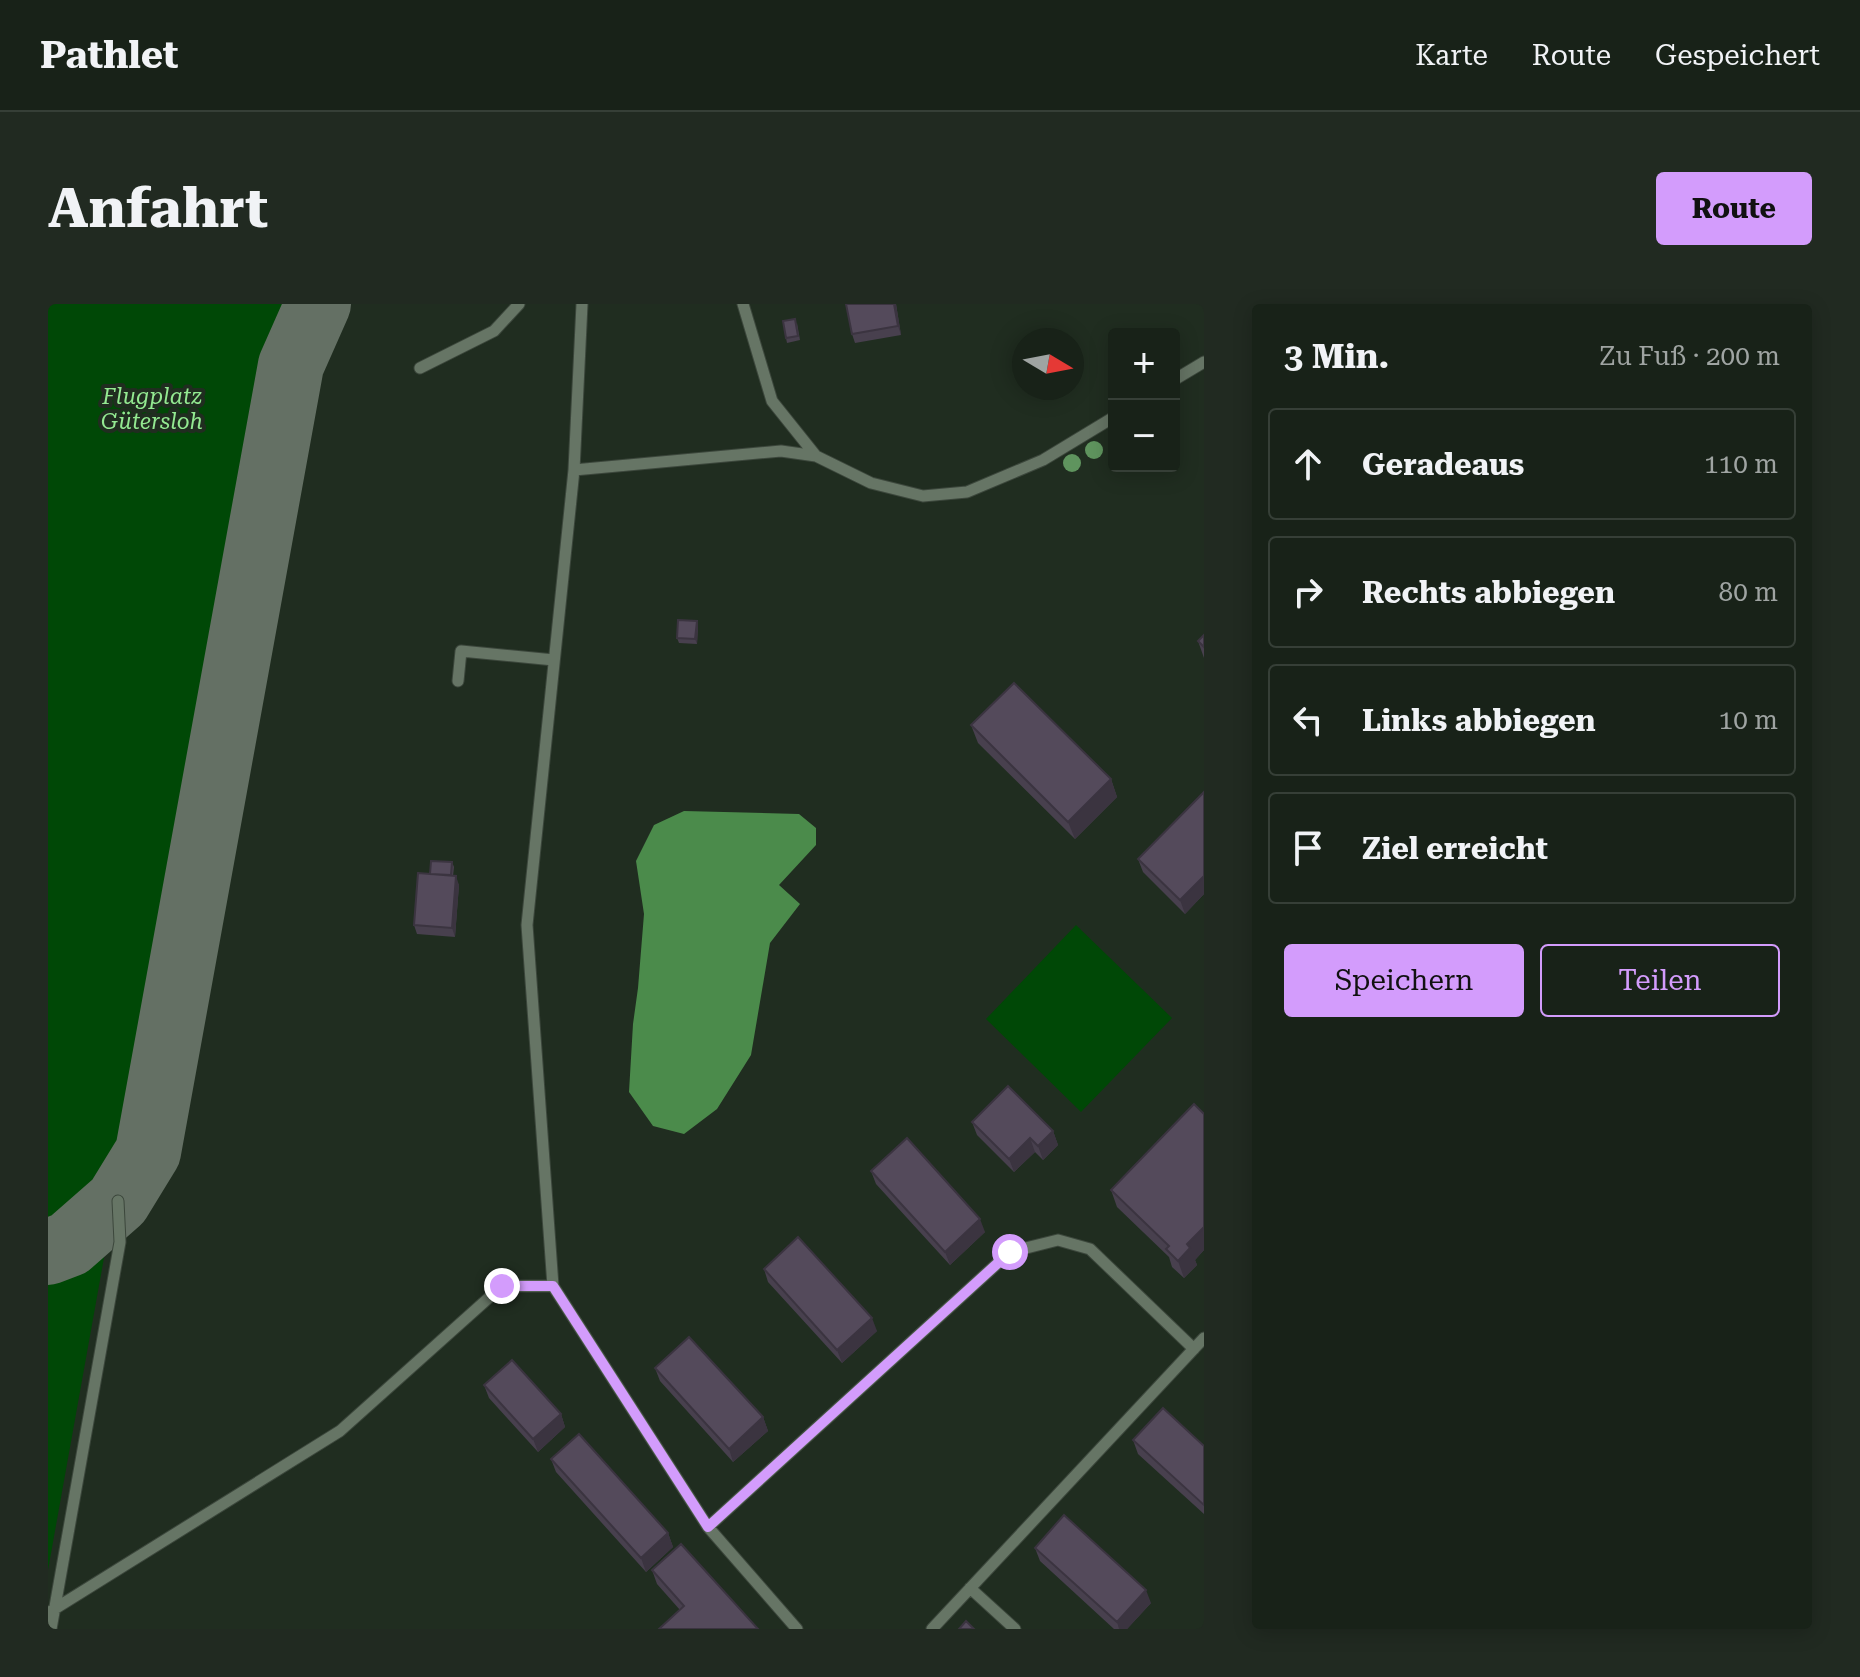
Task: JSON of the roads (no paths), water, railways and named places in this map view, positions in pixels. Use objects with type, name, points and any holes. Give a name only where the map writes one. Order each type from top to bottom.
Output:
[{"type":"lane","points":[[420,368],[494,331],[519,304]]},
{"type":"lane","points":[[582,304],[574,470],[527,925],[553,1286],[708,1527],[797,1629]]},
{"type":"lane","points":[[743,304],[772,401],[816,456]]},
{"type":"lane","points":[[1180,376],[1204,362]]},
{"type":"lane","points":[[574,470],[781,451],[816,456],[871,483],[923,496],[967,492],[1043,460],[1108,421]]},
{"type":"lane","points":[[458,681],[461,651],[554,660]]},
{"type":"lane","points":[[51,1629],[120,1242],[118,1201]]},
{"type":"lane","points":[[708,1527],[1010,1252],[1058,1240],[1090,1249],[1194,1349]]},
{"type":"lane","points":[[52,1611],[340,1431],[502,1286],[553,1286]]},
{"type":"lane","points":[[932,1629],[1204,1338]]},
{"type":"lane","points":[[970,1588],[1015,1629]]},
{"type":"park label","name":"Flugplatz Gütersloh","points":[[152,408]]}]
